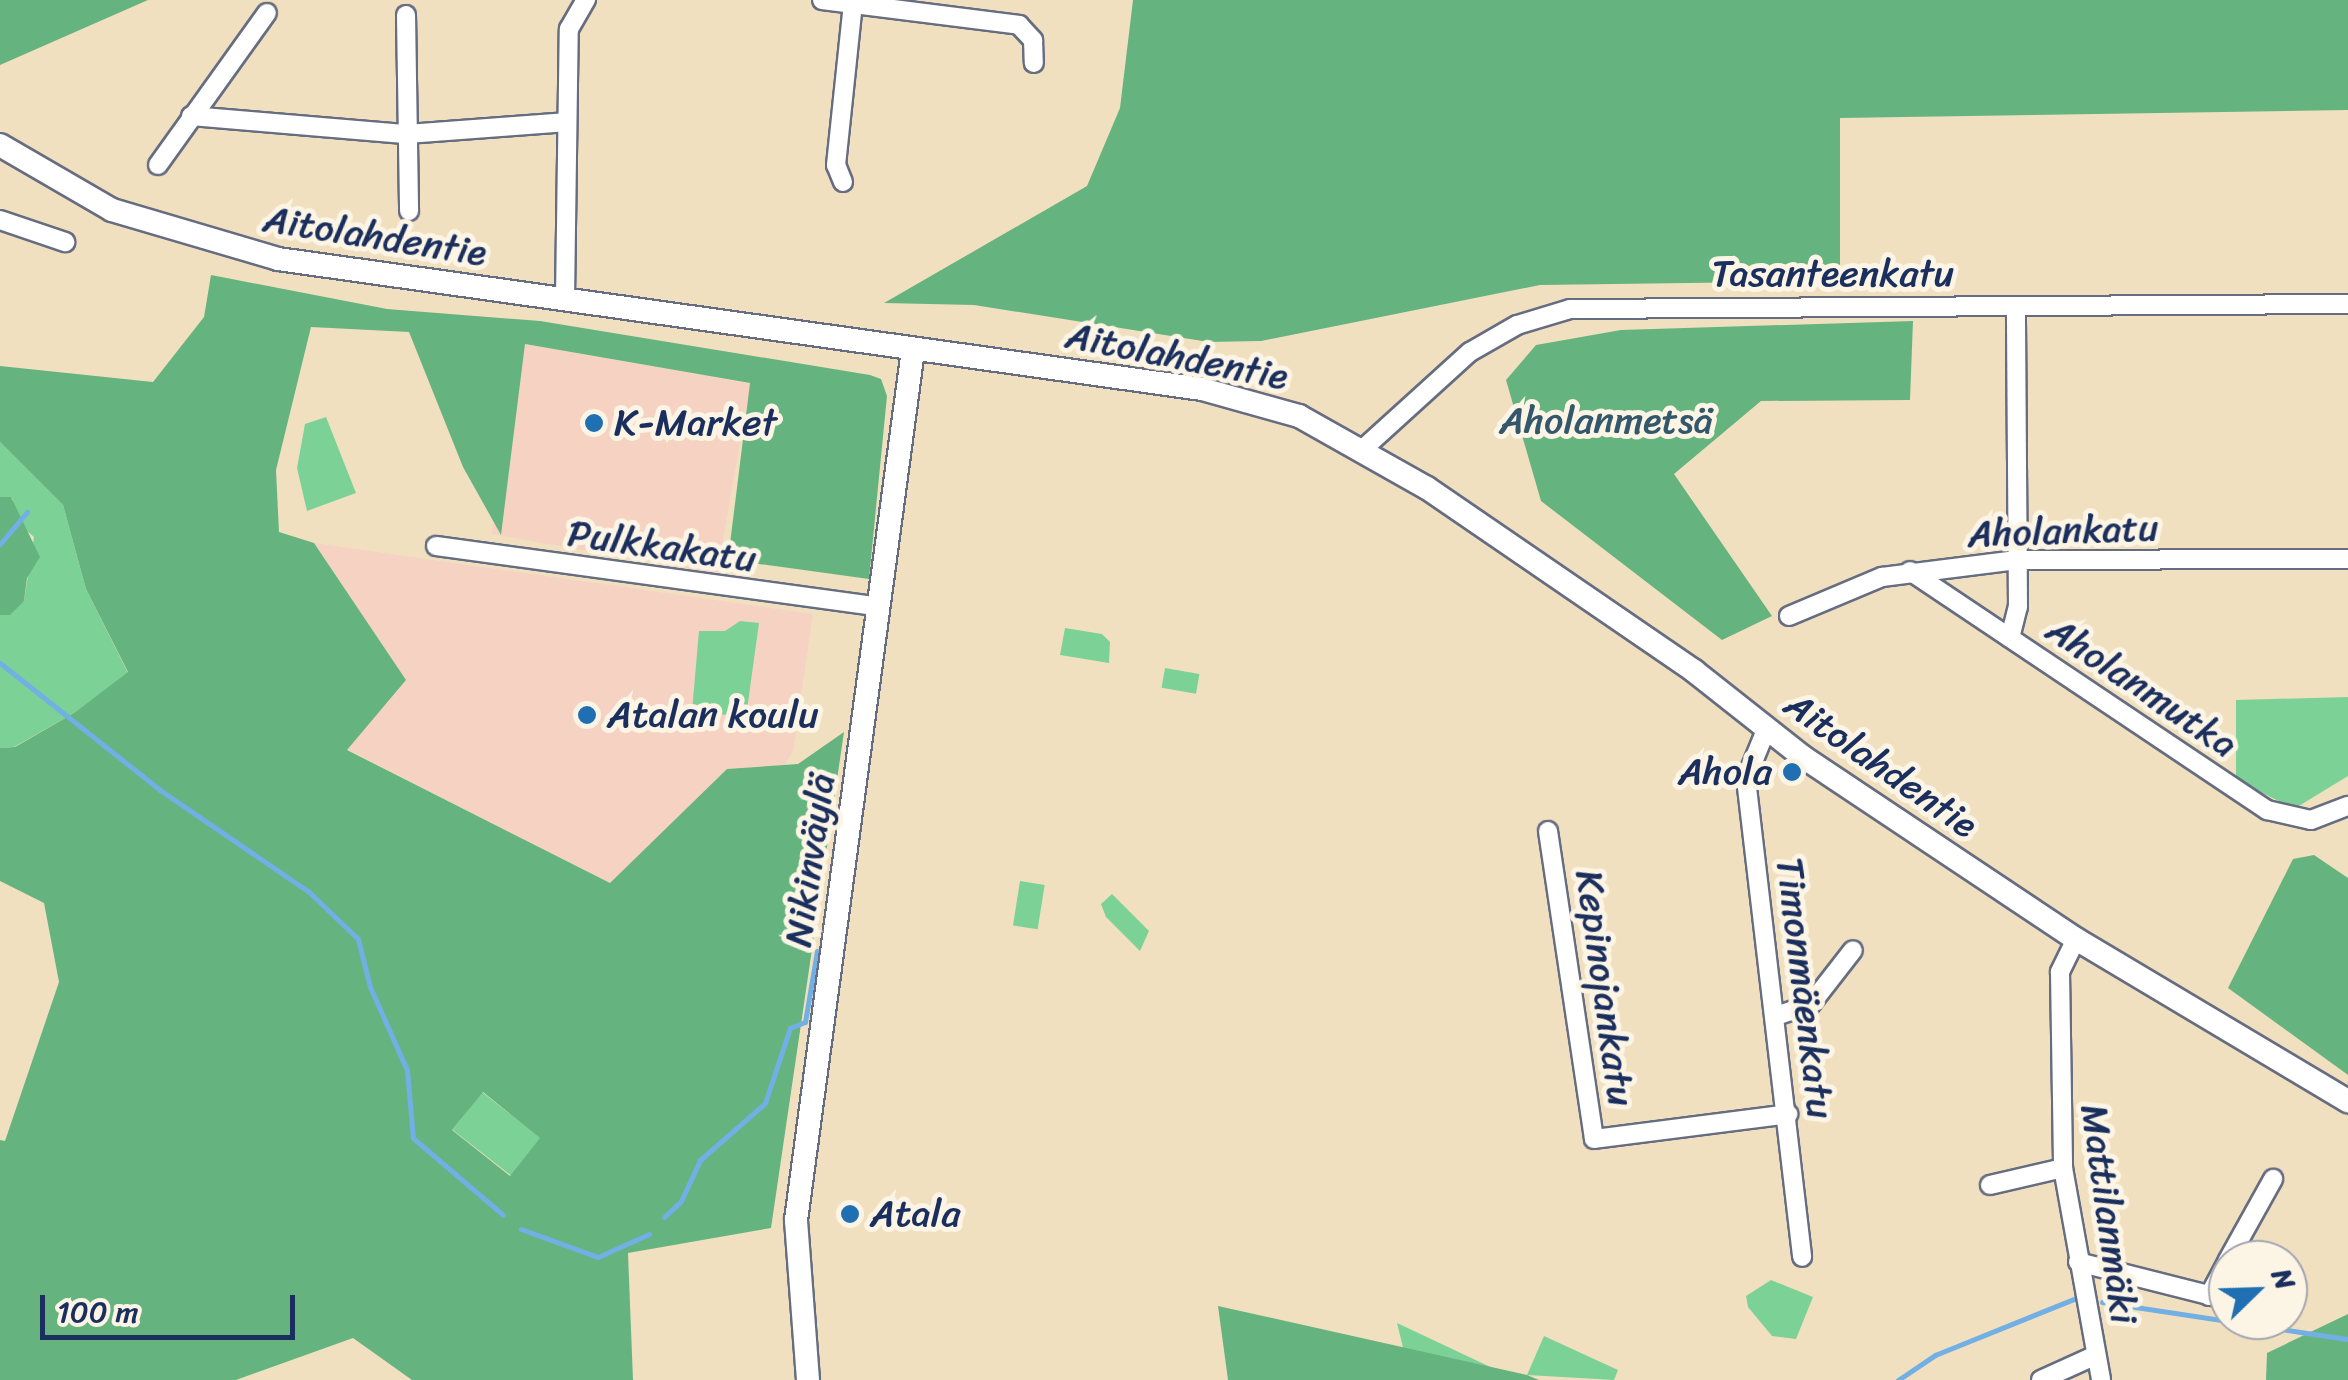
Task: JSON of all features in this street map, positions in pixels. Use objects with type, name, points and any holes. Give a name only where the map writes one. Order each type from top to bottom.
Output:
[{"type":"main road","name":"Aitolahdentie","points":[[0,145],[93,202],[202,242],[314,266],[1202,389],[1299,416],[1364,448],[1694,671],[1766,730],[2076,939],[2348,1101]]},
{"type":"main road","name":"Nikinväylä","points":[[808,1380],[796,1220],[913,350]]},
{"type":"street","points":[[565,300],[565,122],[570,30],[586,0]]},
{"type":"street","points":[[822,0],[1019,25],[1033,40],[1034,62]]},
{"type":"street","points":[[842,182],[836,166],[853,4]]},
{"type":"street","points":[[158,165],[267,13]]},
{"type":"street","points":[[406,16],[409,211]]},
{"type":"street","points":[[192,116],[407,134],[565,122]]},
{"type":"street","points":[[0,220],[65,242]]},
{"type":"street","name":"Tasanteenkatu","points":[[1364,448],[1470,352],[1518,325],[1570,309],[2348,304]]},
{"type":"street","points":[[2010,638],[2018,607],[2016,306]]},
{"type":"street","name":"Pulkkakatu","points":[[436,546],[879,607]]},
{"type":"street","name":"Aholankatu","points":[[1789,616],[1882,576],[2016,560],[2348,559]]},
{"type":"street","name":"Aholanmutka","points":[[1910,572],[2267,810],[2311,820],[2348,806]]},
{"type":"street","name":"Timonmäenkatu","points":[[1766,730],[1746,778],[1802,1257]]},
{"type":"street","name":"Kepinojankatu","points":[[1548,831],[1594,1138],[1788,1114]]},
{"type":"street","name":"Mattilanmäki","points":[[2076,939],[2060,972],[2063,1168],[2101,1380]]},
{"type":"street","points":[[1776,1016],[1810,1004],[1853,950]]},
{"type":"street","points":[[1990,1186],[2063,1168]]},
{"type":"street","points":[[2239,1240],[2273,1178]]},
{"type":"street","points":[[2078,1262],[2208,1295]]},
{"type":"street","points":[[2041,1380],[2096,1355]]},
{"type":"shaded area","points":[[525,344],[751,384],[717,574],[491,534]]},
{"type":"shaded area","name":"Atalan koulu","points":[[314,543],[813,614],[793,751],[785,765],[727,769],[611,884],[347,749],[406,680]]},
{"type":"green space","points":[[0,0],[148,0],[0,65]]},
{"type":"green space","points":[[1133,0],[2348,0],[2348,110],[1840,118],[1840,281],[1540,285],[1261,341],[1209,342],[974,305],[884,303],[1087,186],[1120,108]]},
{"type":"green space","points":[[211,275],[387,309],[540,321],[881,379],[887,396],[869,579],[730,560],[726,576],[750,383],[525,344],[501,535],[463,467],[409,332],[311,327],[276,470],[279,532],[314,543],[406,680],[347,750],[610,883],[727,769],[798,764],[844,732],[771,1228],[628,1253],[633,1380],[412,1380],[353,1338],[236,1380],[0,1380],[0,1140],[5,1141],[59,982],[44,903],[0,881],[0,748],[15,747],[74,713],[128,672],[86,589],[63,505],[0,442],[0,366],[153,382],[204,317]],"holes":[[[483,1092],[540,1138],[510,1176],[452,1130]]]},
{"type":"green space","name":"Aholanmetsä","points":[[1913,321],[1910,400],[1761,401],[1674,474],[1772,616],[1722,640],[1541,501],[1506,380],[1536,345],[1621,330]]},
{"type":"green space","points":[[326,417],[356,493],[307,511],[297,468],[305,424]]},
{"type":"green space","points":[[0,442],[63,505],[86,589],[128,673],[74,713],[14,747],[0,748],[0,615],[24,601],[34,537],[20,525],[12,498],[0,497]]},
{"type":"green space","points":[[0,497],[11,497],[40,557],[27,578],[24,601],[10,615],[0,615]]},
{"type":"green space","points":[[740,621],[759,623],[746,717],[692,711],[699,631],[725,631]]},
{"type":"green space","points":[[1065,628],[1102,634],[1110,642],[1109,663],[1060,655]]},
{"type":"green space","points":[[1165,668],[1199,674],[1196,694],[1162,688]]},
{"type":"green space","points":[[2348,697],[2348,776],[2294,809],[2236,779],[2236,700]]},
{"type":"green space","points":[[2314,855],[2348,878],[2348,1075],[2228,988],[2293,859]]},
{"type":"green space","points":[[1020,881],[1045,885],[1038,929],[1013,925]]},
{"type":"green space","points":[[1112,894],[1149,931],[1140,951],[1106,917],[1101,904]]},
{"type":"green space","points":[[482,1092],[541,1138],[512,1176],[452,1130]]},
{"type":"green space","points":[[1771,1280],[1813,1297],[1796,1339],[1772,1336],[1748,1307],[1746,1296]]},
{"type":"green space","points":[[1218,1306],[1527,1375],[1539,1380],[1228,1380]]},
{"type":"green space","points":[[2348,1314],[2348,1380],[2266,1380],[2267,1353],[2294,1340],[2308,1340],[2308,1333]]},
{"type":"green space","points":[[1397,1323],[1518,1380],[1411,1380]]},
{"type":"green space","points":[[1544,1336],[1618,1370],[1614,1380],[1527,1375]]},
{"type":"waterway","points":[[0,544],[27,512]]},
{"type":"waterway","points":[[0,663],[160,790],[309,892],[358,939],[370,987],[407,1070],[413,1138],[503,1215]]},
{"type":"waterway","points":[[664,1217],[681,1201],[700,1160],[765,1103],[790,1028],[805,1022],[817,951]]},
{"type":"waterway","points":[[521,1229],[598,1257],[649,1234]]},
{"type":"waterway","points":[[1898,1380],[1935,1355],[2076,1298]]},
{"type":"waterway","points":[[2102,1302],[2348,1339]]},
{"type":"place","name":"K-Market","points":[[594,423]]},
{"type":"place","name":"Atalan koulu","points":[[587,715]]},
{"type":"place","name":"Ahola","points":[[1792,772]]},
{"type":"place","name":"Atala","points":[[850,1214]]}]
